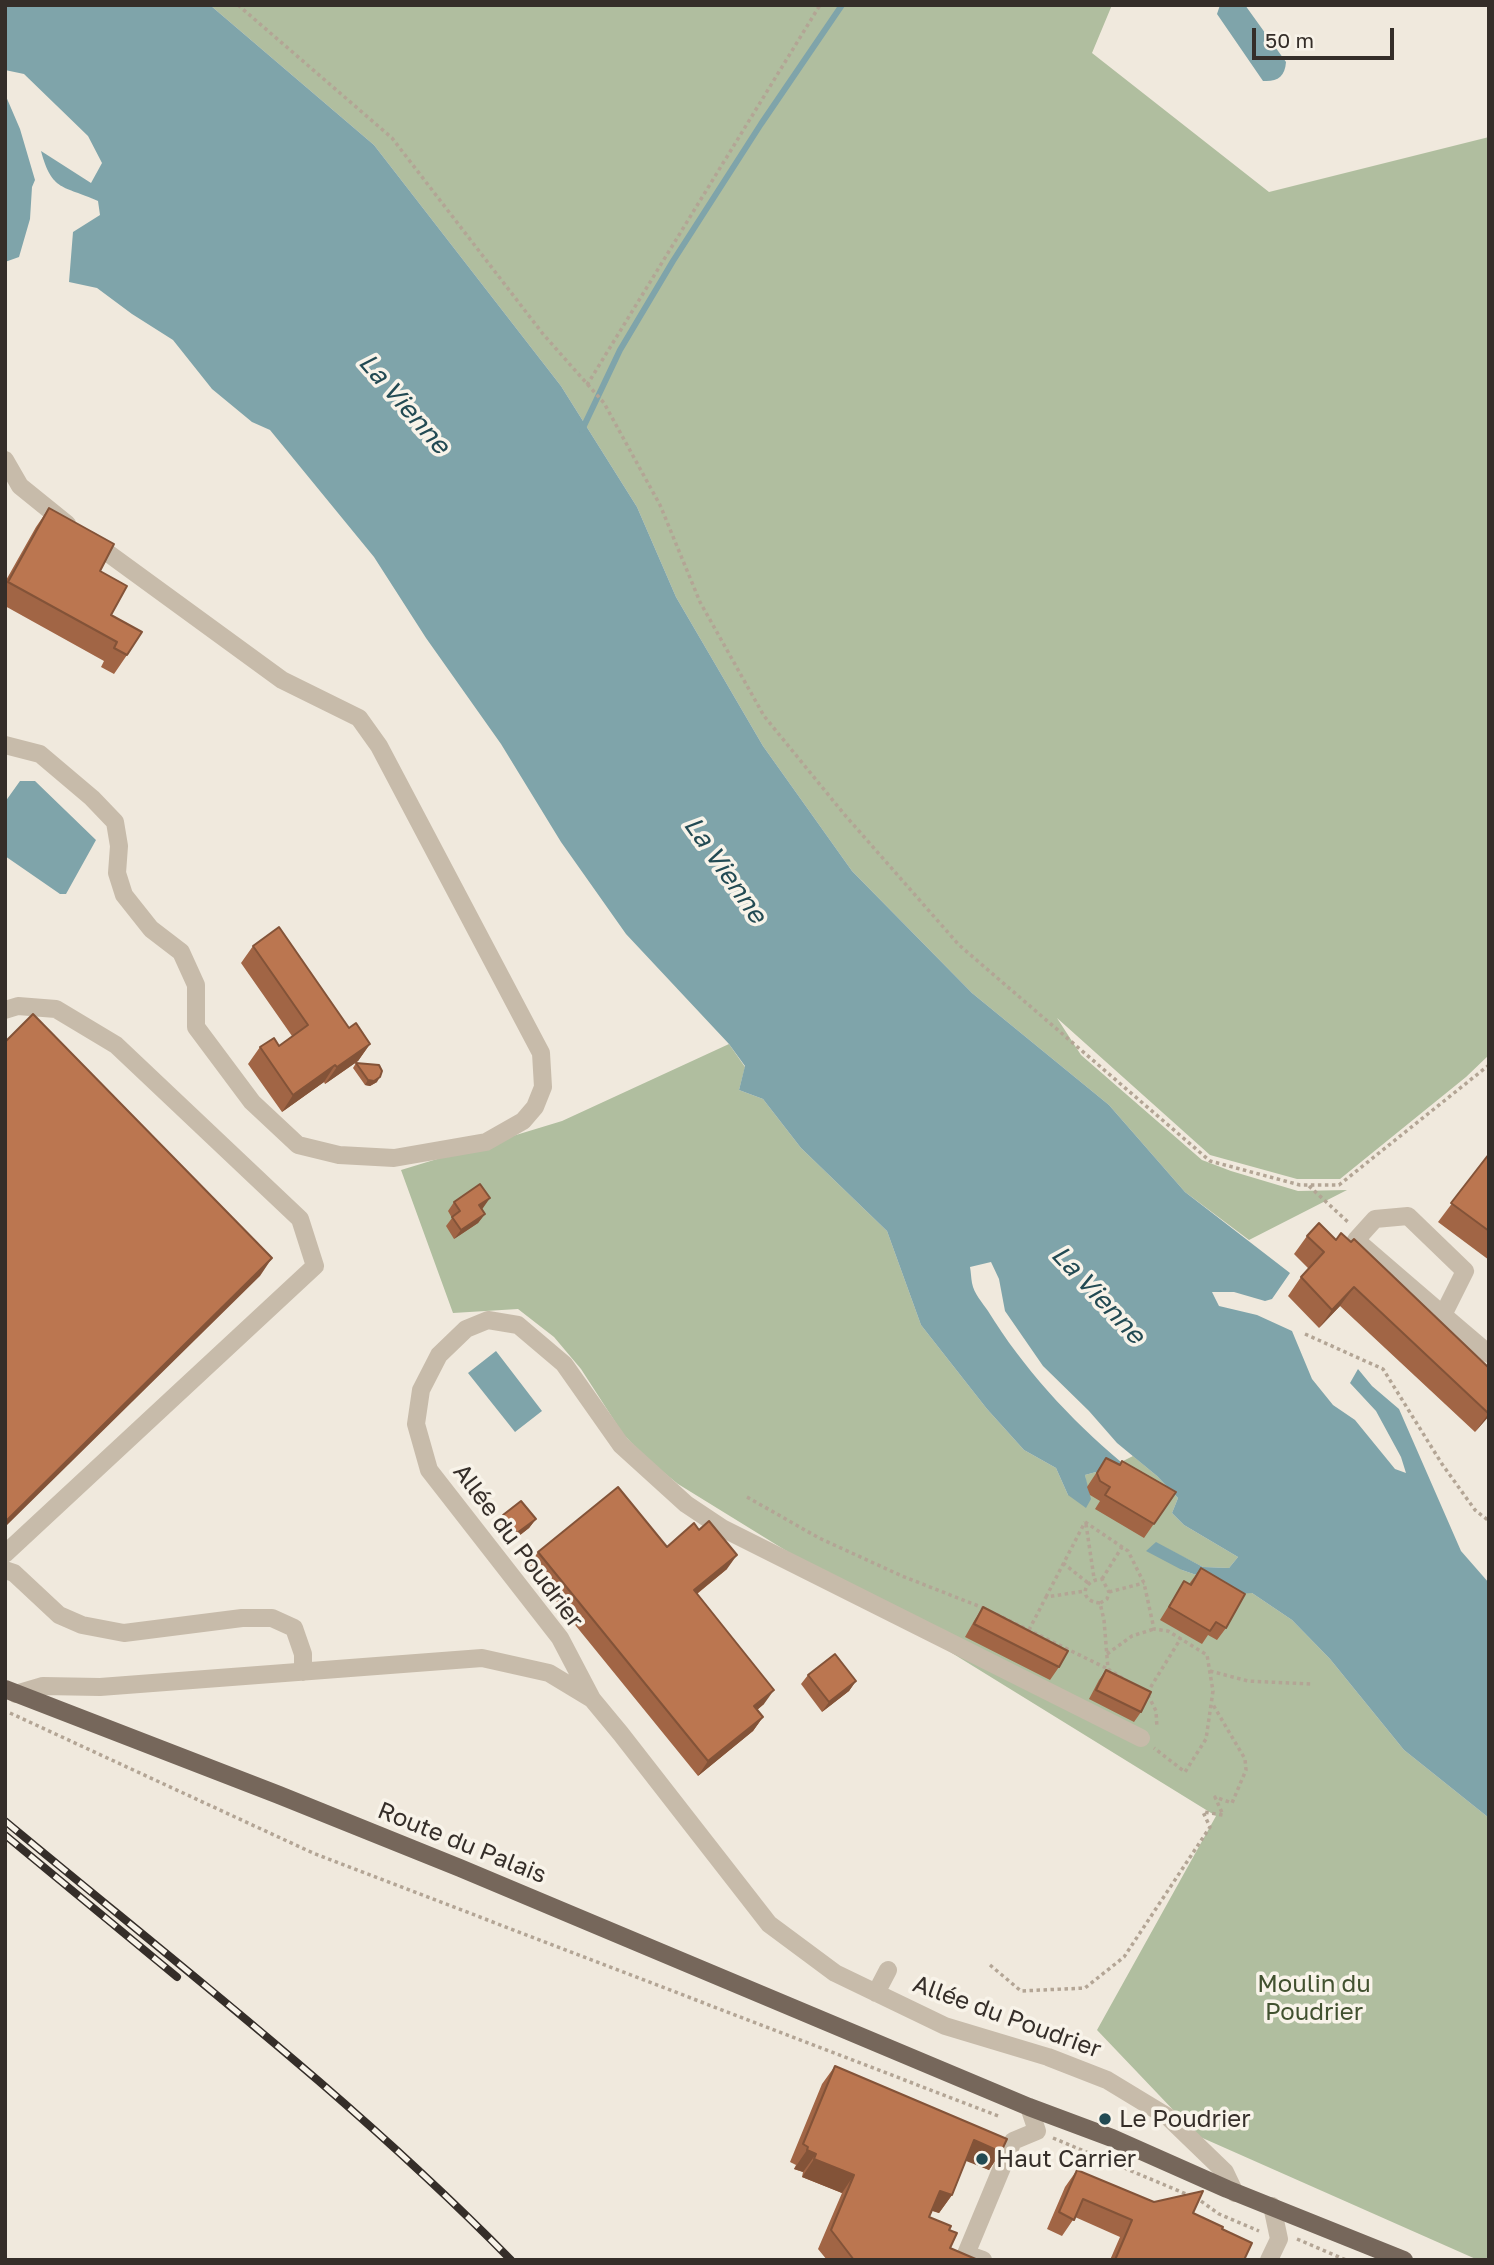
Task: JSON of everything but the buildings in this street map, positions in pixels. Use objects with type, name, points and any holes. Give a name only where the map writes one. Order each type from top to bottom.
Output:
[{"type":"main road","name":"Route du Palais","points":[[10,1692],[460,1868],[1029,2107],[1112,2138],[1235,2193],[1404,2260]]},
{"type":"street","points":[[5,460],[20,486],[54,514],[282,680],[359,718],[379,746],[541,1053],[543,1087],[535,1107],[523,1121],[486,1142],[394,1158],[339,1155],[298,1145],[251,1102],[196,1027],[196,985],[181,952],[151,929],[124,895],[117,873],[119,846],[115,822],[92,798],[40,754],[5,745]]},
{"type":"street","points":[[5,1010],[18,1006],[56,1009],[116,1045],[300,1219],[315,1266],[5,1554]]},
{"type":"street","points":[[1443,1315],[1465,1271],[1408,1216],[1375,1219],[1356,1240],[1443,1315],[1489,1354]]},
{"type":"street","name":"Allée du Poudrier","points":[[1141,1738],[722,1528],[685,1504],[621,1445],[564,1364],[518,1325],[488,1320],[466,1329],[439,1355],[421,1390],[416,1424],[429,1470],[559,1638],[592,1699],[769,1924],[835,1973],[945,2026],[1048,2057],[1107,2080],[1168,2117],[1225,2172],[1235,2193]]},
{"type":"street","points":[[5,1570],[14,1573],[59,1615],[82,1625],[124,1633],[272,1618],[294,1629],[303,1654],[303,1672]]},
{"type":"street","points":[[10,1692],[43,1686],[100,1687],[482,1658],[549,1673],[592,1699]]},
{"type":"street","points":[[876,1993],[888,1970]]},
{"type":"street","points":[[983,2260],[967,2254],[1013,2141],[1037,2131],[1029,2107]]},
{"type":"street","points":[[1269,2260],[1279,2239],[1272,2206]]},
{"type":"path","points":[[238,5],[392,138],[543,334],[586,386],[604,403],[660,505],[700,602],[764,716],[844,814],[959,945],[1210,1161],[1300,1185],[1339,1185],[1489,1065]]},
{"type":"path","points":[[586,386],[820,5]]},
{"type":"path","points":[[1308,1185],[1334,1207],[1360,1235]]},
{"type":"path","points":[[1306,1334],[1383,1369],[1442,1464],[1475,1510],[1489,1521]]},
{"type":"path","points":[[747,1497],[819,1538],[902,1576],[982,1607],[1127,1681]]},
{"type":"path","points":[[1029,1630],[1085,1522]]},
{"type":"path","points":[[1085,1522],[1128,1551],[1144,1583],[1154,1629]]},
{"type":"path","points":[[1085,1522],[1094,1579]]},
{"type":"path","points":[[1102,1579],[1122,1547]]},
{"type":"path","points":[[1063,1563],[1088,1583]]},
{"type":"path","points":[[1094,1579],[1102,1579],[1109,1592],[1107,1599],[1100,1604],[1093,1603],[1087,1599],[1085,1591],[1088,1583],[1094,1579]]},
{"type":"path","points":[[1109,1592],[1144,1583]]},
{"type":"path","points":[[1046,1597],[1085,1591]]},
{"type":"path","points":[[1100,1604],[1108,1669]]},
{"type":"path","points":[[1107,1654],[1132,1636],[1154,1629],[1168,1631],[1207,1655],[1213,1691],[1206,1739],[1185,1772],[1141,1738]]},
{"type":"path","points":[[1147,1694],[1181,1638]]},
{"type":"path","points":[[1210,1671],[1248,1682],[1311,1684]]},
{"type":"path","points":[[1137,1687],[1147,1694],[1156,1711],[1158,1751]]},
{"type":"path","points":[[990,1965],[1021,1991],[1086,1988],[1124,1957],[1210,1827],[1203,1812],[1223,1815],[1215,1797],[1232,1803],[1246,1770],[1245,1759],[1212,1703]]},
{"type":"path","points":[[5,1710],[313,1853],[1037,2131],[1198,2199],[1219,2214],[1279,2239],[1293,2238],[1346,2260]]},
{"type":"green space","points":[[210,5],[1112,5],[1092,53],[1269,192],[1489,137],[1489,1055],[1466,1077],[1340,1179],[1297,1179],[1210,1155],[1057,1018],[1081,1055],[1202,1160],[1298,1191],[1347,1190],[1249,1240],[1185,1192],[1109,1105],[972,993],[852,871],[763,746],[676,597],[637,507],[561,386],[374,145]]},
{"type":"green space","name":"Moulin du Poudrier","points":[[729,1044],[745,1067],[739,1090],[763,1099],[801,1148],[887,1231],[921,1325],[987,1409],[1024,1450],[1056,1468],[1068,1495],[1087,1487],[1085,1475],[1096,1472],[1110,1479],[1121,1462],[1133,1456],[1178,1498],[1172,1513],[1184,1525],[1238,1557],[1229,1568],[1203,1567],[1156,1543],[1182,1570],[1228,1586],[1236,1593],[1252,1593],[1292,1620],[1330,1659],[1404,1750],[1489,1818],[1489,2260],[1478,2260],[1198,2136],[1097,2030],[1216,1816],[678,1484],[647,1459],[623,1434],[581,1369],[554,1337],[518,1309],[453,1313],[401,1170],[562,1121]]},
{"type":"water","name":"La Vienne","points":[[5,5],[210,5],[374,145],[561,386],[637,507],[676,597],[763,746],[852,871],[972,993],[1109,1105],[1185,1192],[1290,1273],[1272,1299],[1265,1301],[1234,1292],[1212,1292],[1219,1306],[1257,1315],[1292,1331],[1312,1379],[1333,1405],[1355,1420],[1395,1469],[1406,1473],[1401,1457],[1376,1411],[1350,1383],[1358,1369],[1372,1386],[1399,1409],[1461,1551],[1489,1583],[1489,1818],[1404,1750],[1330,1659],[1292,1620],[1252,1593],[1236,1594],[1228,1586],[1182,1570],[1146,1551],[1156,1542],[1203,1567],[1229,1568],[1238,1557],[1184,1525],[1172,1513],[1178,1498],[1157,1476],[1117,1443],[1043,1366],[1005,1311],[999,1279],[991,1262],[970,1267],[978,1298],[1016,1353],[1048,1392],[1121,1462],[1110,1479],[1096,1472],[1085,1475],[1091,1499],[1086,1508],[1068,1495],[1056,1468],[1024,1450],[987,1409],[921,1325],[887,1231],[801,1148],[763,1099],[739,1090],[745,1066],[729,1044],[626,934],[561,842],[501,744],[426,638],[374,557],[270,430],[252,422],[212,389],[173,340],[97,288],[69,282],[73,232],[100,215],[98,201],[67,189],[55,181],[41,151],[91,183],[102,163],[88,136],[24,74],[5,70]]},
{"type":"water","points":[[1220,5],[1245,5],[1286,62],[1279,78],[1263,81],[1217,14]]},
{"type":"water","points":[[5,94],[20,129],[35,180],[30,219],[19,257],[5,262]]},
{"type":"water","points":[[20,781],[35,781],[96,840],[66,894],[60,894],[5,856],[5,802]]},
{"type":"water","points":[[496,1351],[542,1411],[515,1432],[468,1373]]},
{"type":"waterway","points":[[582,430],[620,350],[673,261],[842,5]]},
{"type":"railway","points":[[5,1821],[328,2089],[452,2201],[511,2260]]},
{"type":"railway","points":[[5,1835],[177,1977]]},
{"type":"place","name":"Le Poudrier","points":[[1105,2119]]},
{"type":"place","name":"Haut Carrier","points":[[982,2159]]}]
